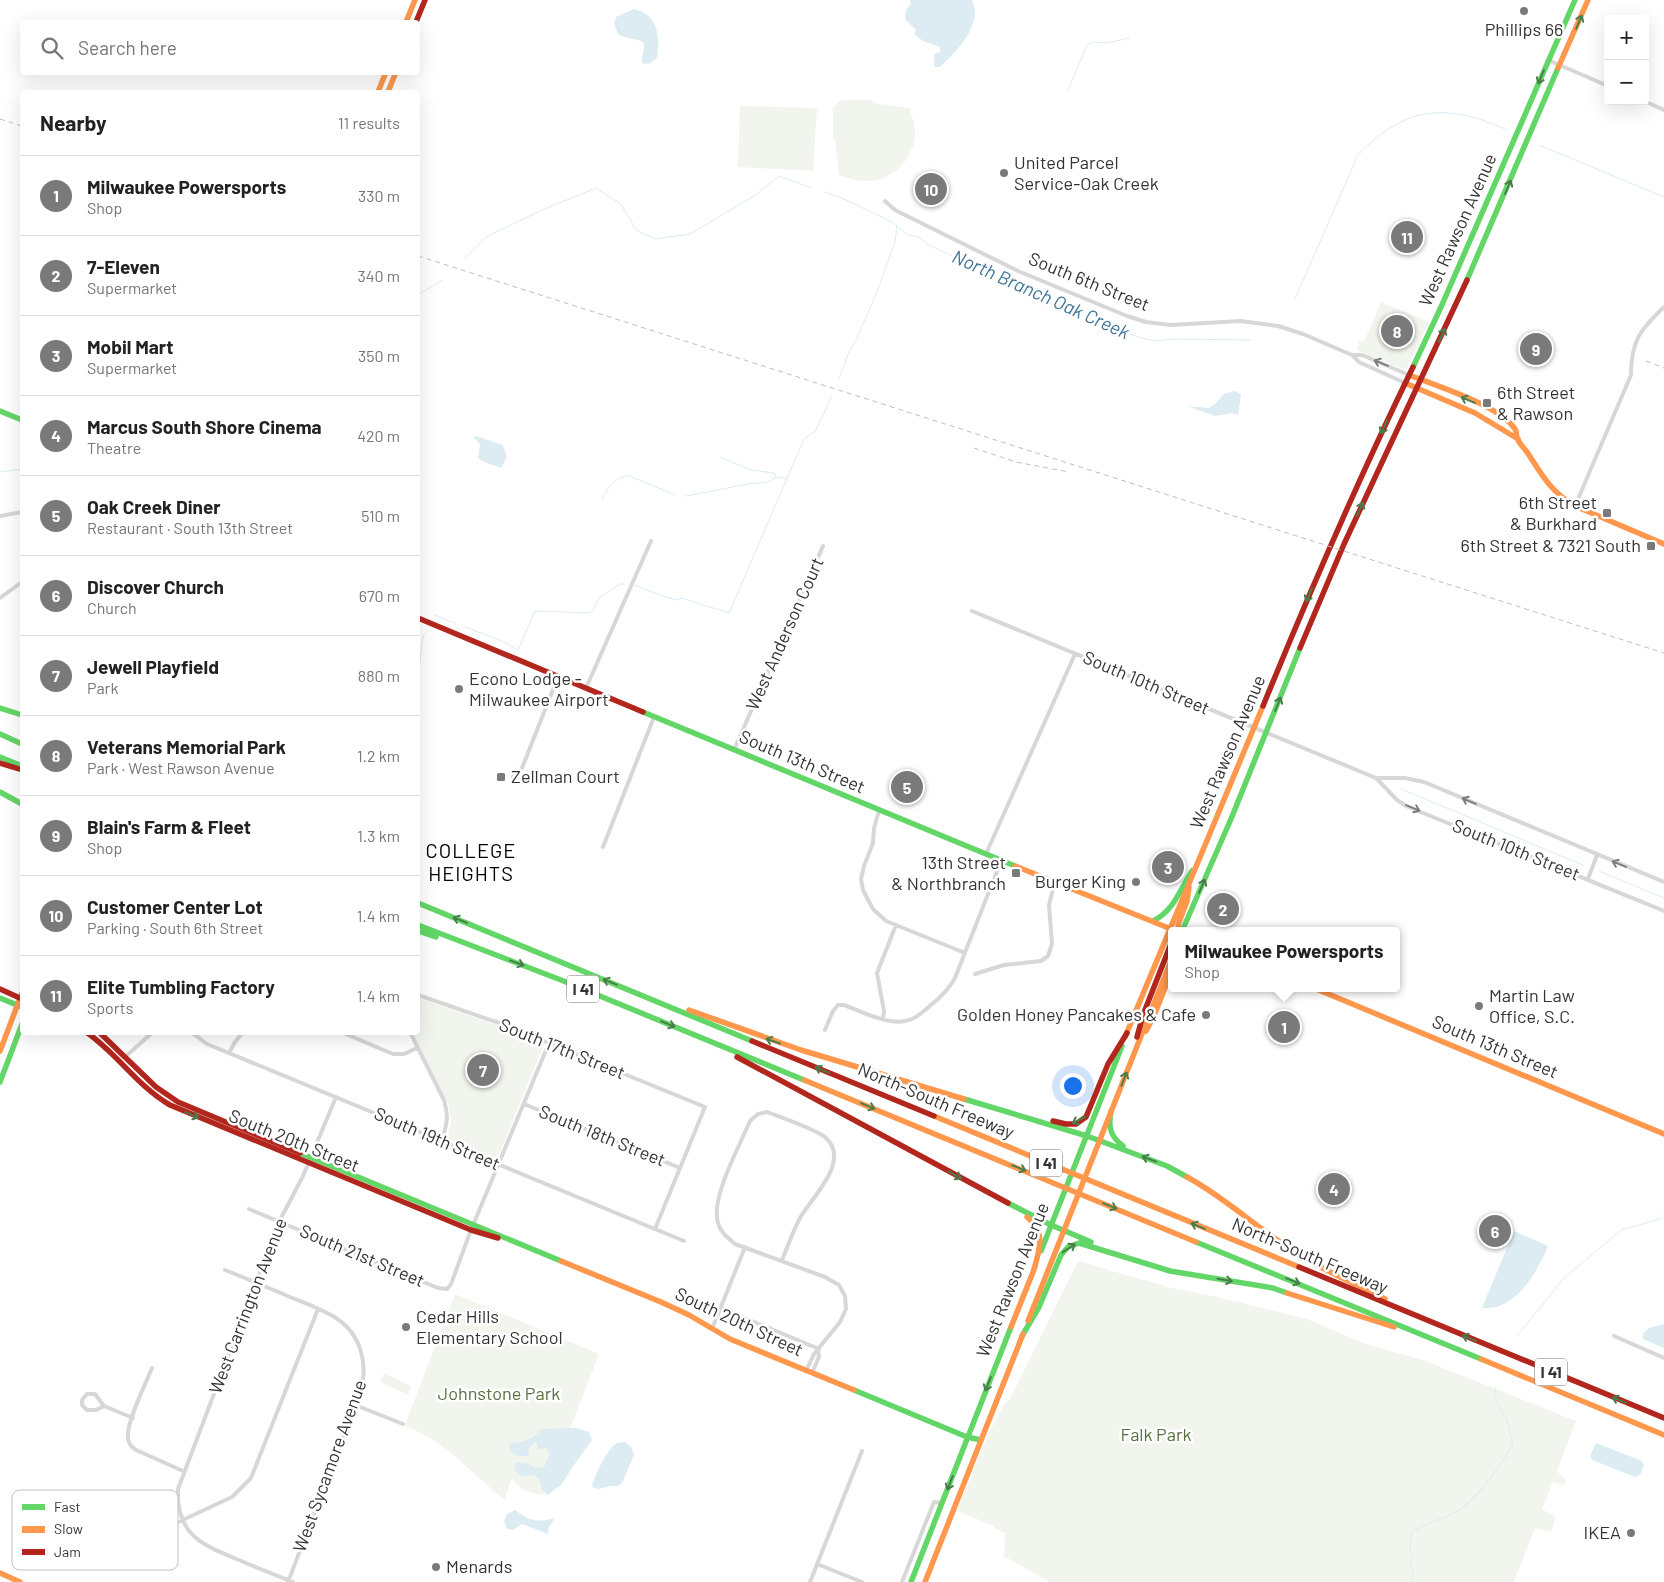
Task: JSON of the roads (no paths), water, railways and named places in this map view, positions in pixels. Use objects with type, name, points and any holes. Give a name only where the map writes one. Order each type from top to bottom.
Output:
[{"type":"main road","points":[[407,20],[415,0],[424,2],[417,20]]},
{"type":"main road","name":"West Rawson Avenue","points":[[1173,927],[1189,882],[1316,579],[1371,454],[1445,299],[1575,0]]},
{"type":"main road","name":"West Rawson Avenue","points":[[1183,927],[1230,821],[1344,544],[1421,380],[1588,0]]},
{"type":"main road","points":[[379,90],[385,75]]},
{"type":"main road","points":[[389,90],[395,75]]},
{"type":"main road","points":[[1487,202],[1498,208]]},
{"type":"main road","name":"South 6th Street","points":[[1409,374],[1495,412],[1516,430],[1518,439],[1549,487],[1561,498],[1575,506],[1664,544]]},
{"type":"main road","name":"South 6th Street","points":[[1405,383],[1483,416],[1510,436],[1518,439]]},
{"type":"main road","points":[[0,411],[20,419]]},
{"type":"main road","name":"South 13th Street","points":[[420,619],[879,811],[1168,928]]},
{"type":"main road","points":[[0,708],[20,714]]},
{"type":"main road","points":[[0,735],[20,744]]},
{"type":"main road","points":[[0,757],[20,765]]},
{"type":"main road","points":[[0,763],[20,769]]},
{"type":"main road","points":[[0,792],[20,803]]},
{"type":"main road","points":[[1218,815],[1230,821]]},
{"type":"main road","points":[[1153,921],[1160,918],[1175,901],[1184,880],[1198,862],[1211,865]]},
{"type":"main road","points":[[1179,927],[1178,925],[1187,901],[1189,882]]},
{"type":"main road","name":"North-South Freeway","points":[[420,902],[442,913],[1664,1418]]},
{"type":"main road","name":"North-South Freeway","points":[[420,926],[694,1034],[1664,1435]]},
{"type":"main road","points":[[420,932],[472,946]]},
{"type":"main road","name":"West Rawson Avenue","points":[[912,1582],[967,1437],[1127,1033],[1168,939]]},
{"type":"main road","points":[[1135,1050],[1143,1014],[1168,951]]},
{"type":"main road","name":"West Rawson Avenue","points":[[925,1582],[1168,968]]},
{"type":"main road","points":[[1135,1050],[1154,1016],[1168,980]]},
{"type":"main road","points":[[0,989],[20,996]]},
{"type":"main road","name":"South 13th Street","points":[[1324,992],[1664,1134]]},
{"type":"main road","points":[[0,998],[20,1006],[0,1051]]},
{"type":"main road","points":[[655,1001],[684,1008],[801,1050],[1087,1136],[1167,1166],[1204,1186],[1303,1257],[1437,1325]]},
{"type":"main road","points":[[0,1082],[20,1029]]},
{"type":"main road","points":[[1014,1114],[1066,1124],[1076,1124],[1084,1119],[1089,1112],[1108,1064],[1127,1033]]},
{"type":"main road","points":[[694,1034],[1004,1201],[1051,1225],[1121,1255]]},
{"type":"main road","name":"South 20th Street","points":[[91,1035],[168,1096],[310,1160],[668,1305],[730,1339],[967,1437],[981,1440]]},
{"type":"main road","name":"South 20th Street","points":[[102,1035],[123,1059]]},
{"type":"main road","points":[[1111,1111],[1109,1125],[1111,1134],[1116,1141],[1132,1152]]},
{"type":"main road","points":[[1004,1201],[1033,1221],[1039,1230],[1040,1246],[1034,1269]]},
{"type":"main road","points":[[1022,1336],[1039,1307],[1061,1255],[1066,1249],[1076,1244],[1084,1244],[1170,1271],[1273,1288],[1449,1345]]},
{"type":"main road","points":[[0,1573],[20,1582]]},
{"type":"main road","points":[[0,1579],[7,1576]]},
{"type":"street","points":[[1548,60],[1604,84]]},
{"type":"street","points":[[1649,103],[1664,110]]},
{"type":"street","name":"South 6th Street","points":[[885,201],[895,210],[1018,271],[1137,320],[1156,324],[1178,325],[1226,321],[1261,322],[1295,331],[1352,355],[1359,362],[1405,383]]},
{"type":"street","points":[[1575,506],[1631,375],[1631,357],[1636,340],[1646,324],[1664,307]]},
{"type":"street","name":"South 6th Street","points":[[1352,355],[1362,355],[1409,374]]},
{"type":"street","points":[[0,516],[20,512]]},
{"type":"street","points":[[586,688],[651,541]]},
{"type":"street","name":"West Anderson Court","points":[[734,750],[823,546]]},
{"type":"street","points":[[0,598],[20,583]]},
{"type":"street","name":"South 10th Street","points":[[972,611],[1376,778],[1405,778],[1424,782],[1664,882]]},
{"type":"street","points":[[986,854],[1075,654]]},
{"type":"street","points":[[513,777],[522,768],[558,677]]},
{"type":"street","points":[[603,847],[654,717]]},
{"type":"street","name":"South 10th Street","points":[[1376,778],[1397,800],[1406,806],[1664,911]]},
{"type":"street","points":[[879,811],[874,828],[873,843],[864,866],[862,879],[863,890],[873,909],[880,917],[896,925],[965,953]]},
{"type":"street","points":[[1588,879],[1597,855]]},
{"type":"street","points":[[825,1030],[835,1007],[840,1004],[897,1022],[917,1016],[937,1000],[952,984],[1001,861]]},
{"type":"street","points":[[975,974],[1004,965],[1040,962],[1048,956],[1052,944],[1049,904],[1055,882]]},
{"type":"street","points":[[883,1018],[884,1010],[877,973],[896,925]]},
{"type":"street","name":"South 17th Street","points":[[420,996],[502,1024],[705,1107],[680,1168]]},
{"type":"street","points":[[123,1059],[150,1035]]},
{"type":"street","name":"South 19th Street","points":[[195,1035],[207,1044],[684,1241]]},
{"type":"street","points":[[229,1053],[241,1035]]},
{"type":"street","points":[[348,1035],[393,1054],[404,1054],[417,1048]]},
{"type":"street","points":[[411,1035],[440,1090],[447,1109],[447,1123],[441,1141]]},
{"type":"street","points":[[472,1227],[549,1043]]},
{"type":"street","name":"West Carrington Avenue","points":[[182,1520],[178,1489],[184,1471],[280,1222],[310,1160],[336,1097]]},
{"type":"street","name":"South 18th Street","points":[[524,1104],[680,1168]]},
{"type":"street","points":[[782,1260],[801,1217],[832,1172],[835,1159],[833,1145],[825,1136],[767,1112],[758,1114],[750,1121],[717,1198],[716,1214],[718,1226],[735,1244],[782,1260],[825,1277],[839,1285],[845,1296],[846,1310],[840,1322],[814,1354],[809,1372]]},
{"type":"street","points":[[655,1229],[680,1168]]},
{"type":"street","name":"South 21st Street","points":[[249,1209],[438,1288],[447,1289],[451,1284],[472,1227]]},
{"type":"street","points":[[712,1329],[745,1248]]},
{"type":"street","name":"West Sycamore Avenue","points":[[225,1270],[331,1315],[345,1325],[352,1333],[362,1356],[363,1384],[290,1582]]},
{"type":"street","points":[[720,1308],[818,1349]]},
{"type":"street","points":[[178,1522],[232,1497],[251,1478],[318,1309]]},
{"type":"street","points":[[1614,1336],[1664,1358]]},
{"type":"street","points":[[152,1368],[132,1418],[128,1435],[132,1448],[184,1471]]},
{"type":"street","points":[[104,1406],[96,1410],[87,1410],[82,1405],[82,1400],[85,1395],[91,1393],[97,1396],[104,1406],[132,1418]]},
{"type":"street","points":[[355,1405],[402,1424]]},
{"type":"street","points":[[810,1582],[862,1451]]},
{"type":"street","points":[[902,1582],[934,1502],[942,1503]]},
{"type":"street","points":[[182,1520],[192,1536],[207,1547],[290,1582]]},
{"type":"street","points":[[817,1564],[862,1582]]},
{"type":"waterway","points":[[1068,90],[1087,45],[1092,42],[1106,43],[1130,38]]},
{"type":"waterway","name":"North Branch Oak Creek","points":[[1295,299],[1358,155],[1375,139],[1393,126],[1410,118],[1427,114],[1465,115],[1507,130]]},
{"type":"waterway","name":"North Branch Oak Creek","points":[[1539,145],[1664,197]]},
{"type":"waterway","name":"North Branch Oak Creek","points":[[465,259],[486,237],[542,210],[596,188],[621,204],[636,230],[655,239],[690,234],[757,194],[779,176],[812,188]]},
{"type":"waterway","name":"North Branch Oak Creek","points":[[825,192],[892,222],[908,235],[919,237],[927,244],[999,279],[1138,337],[1155,341],[1174,339],[1250,340]]},
{"type":"waterway","points":[[839,379],[848,354],[877,292],[895,242],[897,226]]},
{"type":"waterway","name":"North Branch Oak Creek","points":[[420,294],[442,280]]},
{"type":"waterway","points":[[635,585],[662,596],[677,600],[682,598],[729,613],[804,439],[815,432],[832,396]]},
{"type":"waterway","points":[[720,457],[751,470],[774,473],[776,478]]},
{"type":"waterway","name":"North Branch Oak Creek","points":[[0,472],[20,469]]},
{"type":"waterway","points":[[602,499],[612,484],[627,475],[675,495]]},
{"type":"waterway","points":[[686,496],[768,482],[777,477],[787,479]]},
{"type":"waterway","points":[[465,627],[502,641],[518,650],[535,611],[588,613],[593,611],[599,598],[620,584],[625,584]]},
{"type":"waterway","points":[[434,615],[455,623]]},
{"type":"waterway","points":[[420,662],[423,636],[426,633]]},
{"type":"waterway","name":"North Branch Oak Creek","points":[[1401,789],[1583,865]]},
{"type":"waterway","name":"North Branch Oak Creek","points":[[1599,871],[1664,898]]},
{"type":"waterway","name":"North Branch Oak Creek","points":[[1517,1336],[1563,1279],[1621,1230],[1660,1219],[1664,1215]]},
{"type":"waterway","name":"North Branch Oak Creek","points":[[1411,1582],[1413,1571],[1410,1560],[1414,1556],[1410,1550],[1411,1533],[1450,1515],[1470,1501],[1493,1475],[1513,1445],[1507,1420],[1494,1398],[1496,1387]]},
{"type":"railway","points":[[0,119],[20,125]]},
{"type":"railway","points":[[420,257],[1664,653]]},
{"type":"railway","points":[[1646,361],[1664,368]]},
{"type":"railway","points":[[974,448],[1016,462],[1069,472]]},
{"type":"place","name":"Phillips 66","points":[[1524,11]]},
{"type":"place","name":"United Parcel Service-Oak Creek","points":[[1004,173]]},
{"type":"place","name":"Customer Center Lot","points":[[931,189]]},
{"type":"place","name":"Elite Tumbling Factory","points":[[1407,237]]},
{"type":"place","name":"Veterans Memorial Park","points":[[1397,331]]},
{"type":"place","name":"Blain's Farm & Fleet","points":[[1536,349]]},
{"type":"place","name":"6th Street & Rawson","points":[[1487,403]]},
{"type":"place","name":"6th Street & Burkhard","points":[[1607,513]]},
{"type":"place","name":"6th Street & 7321 South","points":[[1651,546]]},
{"type":"place","name":"Econo Lodge - Milwaukee Airport","points":[[459,689]]},
{"type":"place","name":"Zellman Court","points":[[501,777]]},
{"type":"place","name":"Oak Creek Diner","points":[[907,787]]},
{"type":"place","name":"Mobil Mart","points":[[1168,867]]},
{"type":"place","name":"13th Street & Northbranch","points":[[1016,873]]},
{"type":"place","name":"Burger King","points":[[1136,882]]},
{"type":"place","name":"7-Eleven","points":[[1223,909]]},
{"type":"place","name":"Martin Law Office, S.C.","points":[[1479,1006]]},
{"type":"place","name":"Golden Honey Pancakes & Cafe","points":[[1206,1015]]},
{"type":"place","name":"Milwaukee Powersports","points":[[1284,1027]]},
{"type":"place","name":"Jewell Playfield","points":[[483,1070]]},
{"type":"place","name":"Marcus South Shore Cinema","points":[[1334,1189]]},
{"type":"place","name":"Discover Church","points":[[1495,1231]]},
{"type":"place","name":"Cedar Hills Elementary School","points":[[406,1327]]},
{"type":"place","name":"IKEA","points":[[1631,1533]]},
{"type":"place","name":"Menards","points":[[436,1567]]},
{"type":"district","name":"COLLEGE HEIGHTS","points":[[471,862]]},
{"type":"park label","name":"Johnstone Park","points":[[499,1394]]},
{"type":"park label","name":"Falk Park","points":[[1156,1435]]}]
